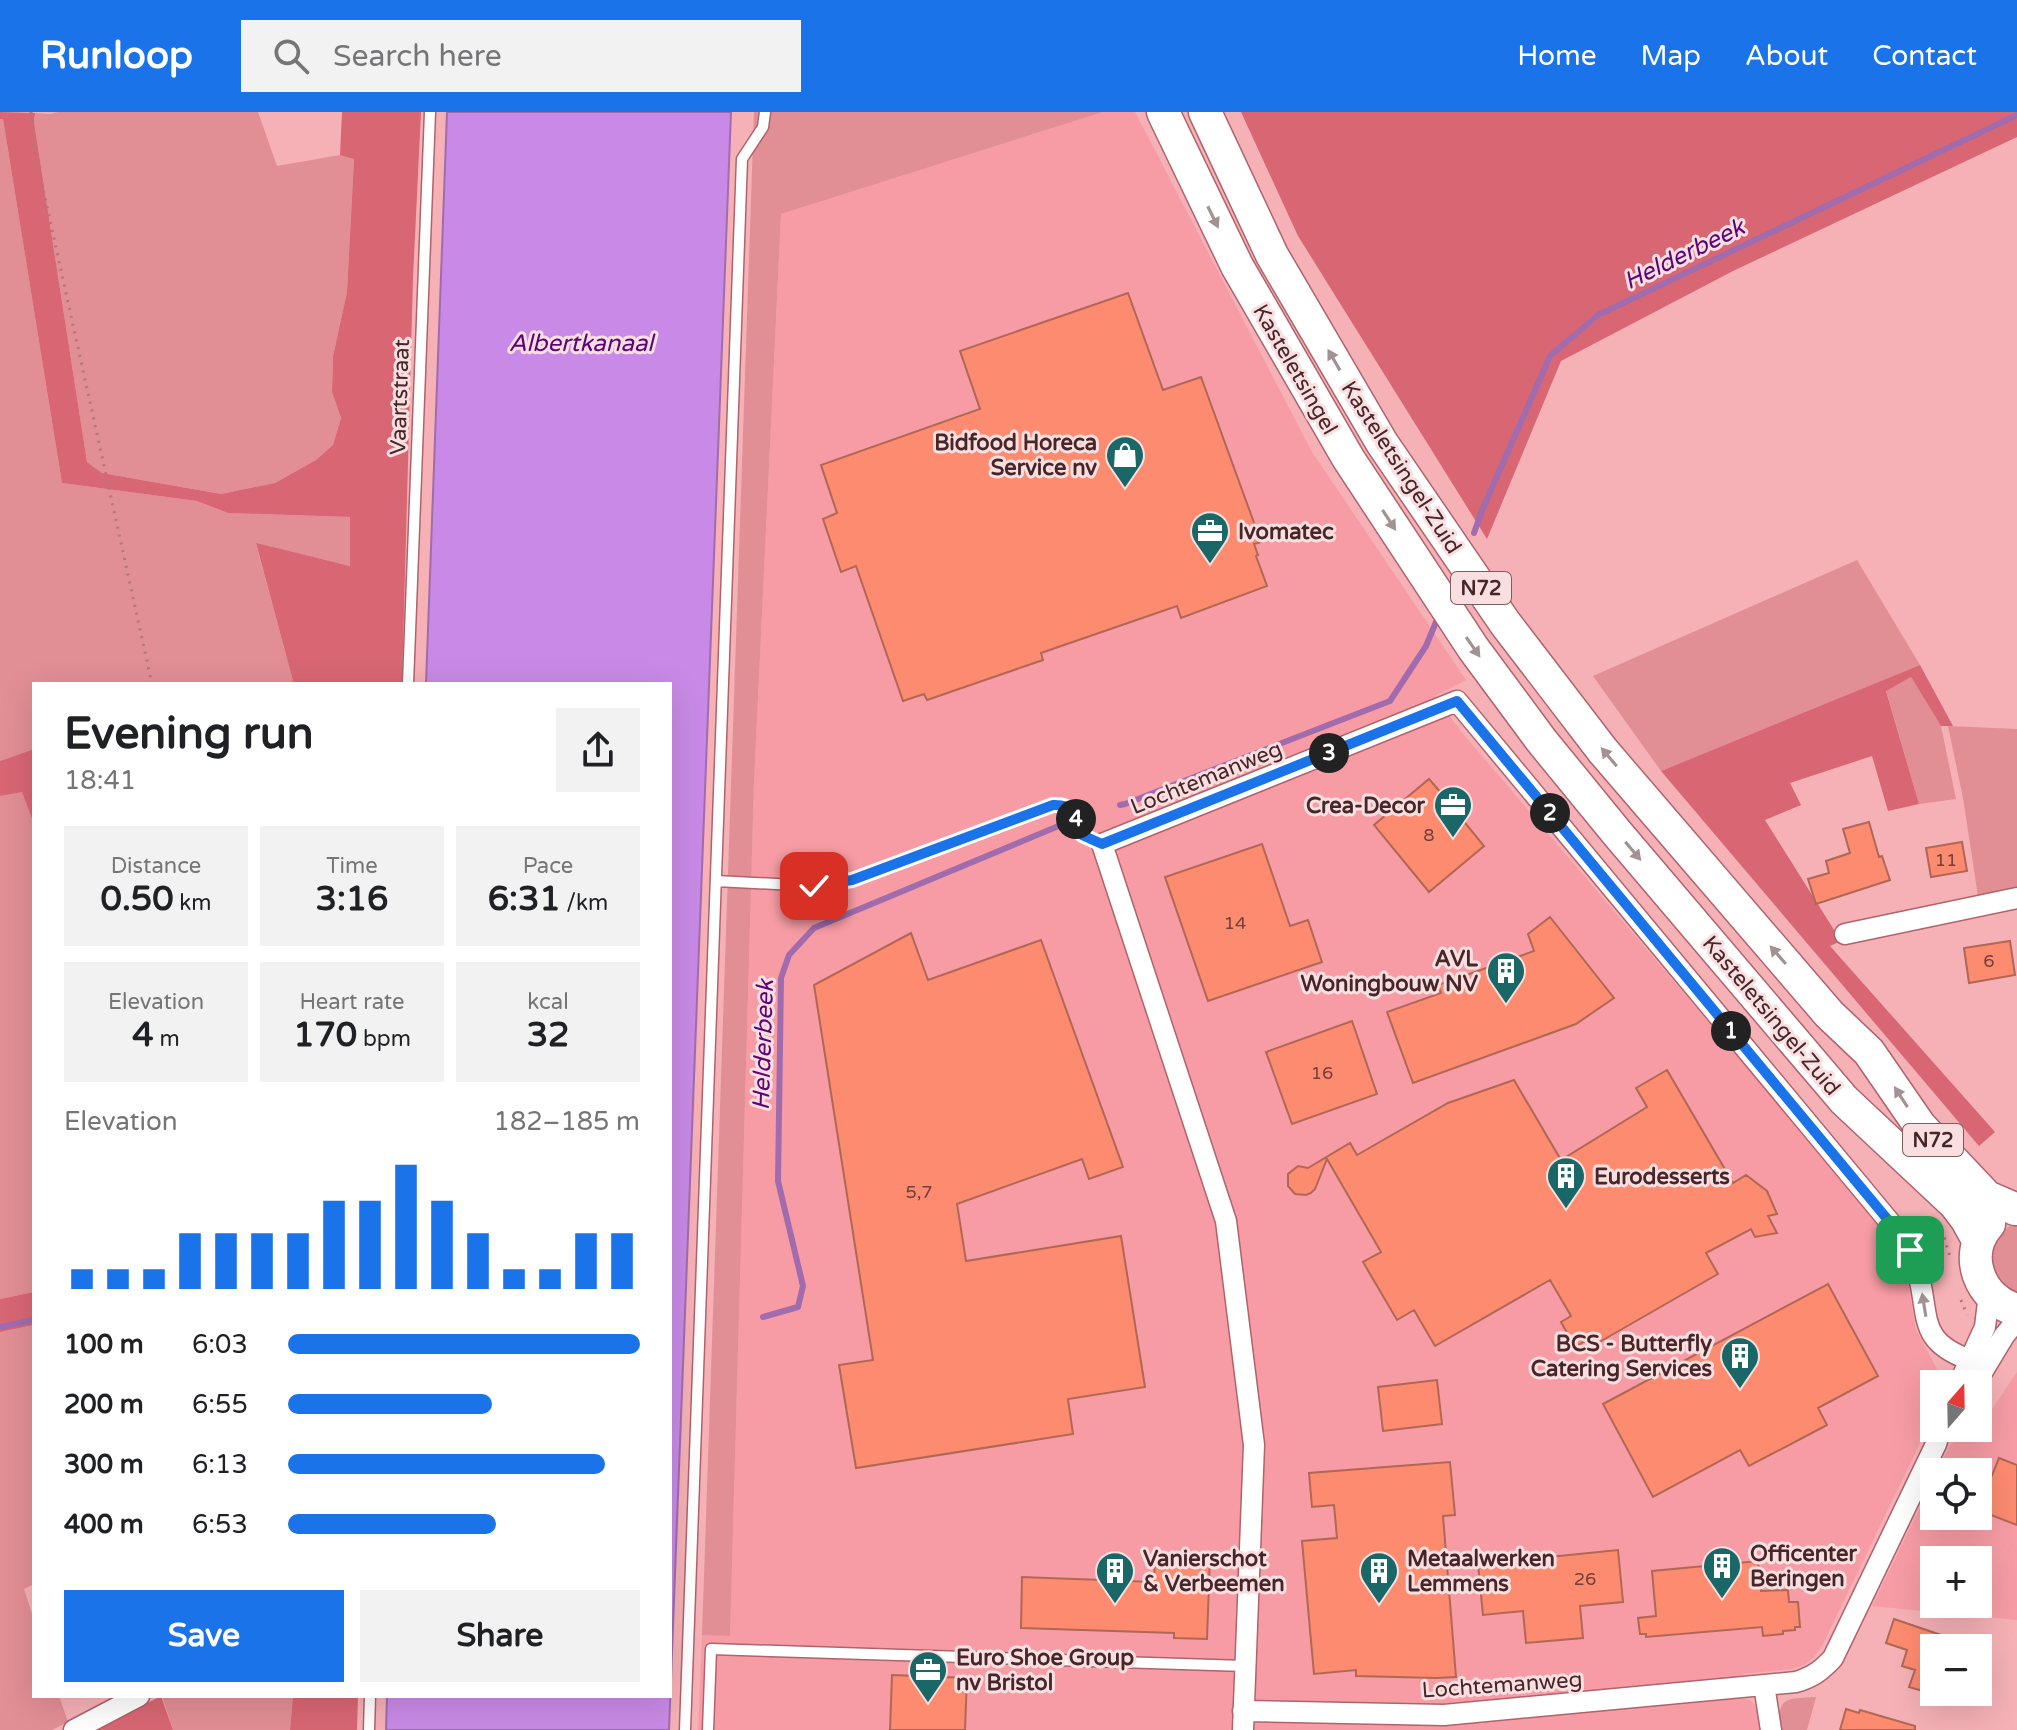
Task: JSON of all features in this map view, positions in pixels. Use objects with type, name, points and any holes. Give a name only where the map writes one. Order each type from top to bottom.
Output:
[{"type":"main road","name":"Kasteletsingel","points":[[1163,112],[1237,266],[1348,458],[1430,582]]},
{"type":"main road","name":"Kasteletsingel-Zuid","points":[[1205,112],[1272,255],[1382,443],[1505,623],[1603,751],[1829,1014],[1869,1052],[1920,1126],[1987,1197],[2016,1208]]},
{"type":"main road","name":"Kasteletsingel-Zuid","points":[[1430,582],[1473,648],[1541,740],[1617,833],[1844,1100],[1955,1204],[1978,1240]]},
{"type":"main road","name":"N72","points":[[1989,1294],[1980,1279],[1976,1260],[1978,1240],[1997,1216],[2016,1208]]},
{"type":"main road","points":[[1989,1294],[2003,1305],[2017,1310]]},
{"type":"street","name":"Lochtemanweg","points":[[1937,1442],[1833,1658],[1811,1678],[1796,1682],[1444,1715],[1243,1721],[1254,1445],[1226,1221],[1102,844],[1457,701],[1898,1232],[1917,1268],[1929,1330],[1947,1351],[1970,1360]]},
{"type":"street","points":[[1845,934],[2017,898]]},
{"type":"street","points":[[1965,1370],[1985,1327],[1989,1294]]},
{"type":"street","points":[[1983,1370],[2017,1320]]},
{"type":"street","points":[[1764,1685],[1771,1730]]},
{"type":"street","points":[[74,1730],[135,1698]]},
{"type":"lane","name":"Vaartstraat","points":[[408,682],[430,112]]},
{"type":"lane","points":[[685,1730],[742,159],[763,127],[765,112]]},
{"type":"lane","points":[[716,881],[814,886],[852,880],[1053,805],[1064,804],[1073,811],[1082,835],[1102,844]]},
{"type":"lane","points":[[708,1730],[711,1649],[1245,1666]]},
{"type":"lane","points":[[369,1730],[370,1698]]},
{"type":"path","points":[[31,112],[33,143],[152,682]]},
{"type":"shaded area","points":[[0,112],[35,113],[87,462],[102,473],[221,494],[275,483],[316,460],[333,445],[341,418],[332,392],[333,356],[347,292],[354,159],[340,155],[342,112],[421,112],[413,278],[402,682],[289,682],[293,681],[256,543],[350,566],[350,517],[228,513],[197,501],[62,483],[3,119],[0,119]]},
{"type":"shaded area","points":[[258,112],[277,166],[340,155],[354,158],[347,292],[333,356],[332,392],[341,418],[333,445],[316,460],[275,483],[221,494],[102,473],[87,462],[34,122],[35,113]]},
{"type":"shaded area","points":[[754,112],[1103,112],[781,214],[754,782],[730,1636],[702,1635]]},
{"type":"shaded area","points":[[1103,112],[1135,112],[1312,452],[1466,680],[1435,696],[1460,730],[1888,1233],[1893,1255],[1908,1282],[1916,1330],[1937,1370],[1920,1370],[1920,1442],[1814,1657],[1792,1669],[1744,1674],[1736,1678],[1738,1698],[1750,1700],[1756,1706],[1762,1730],[698,1730],[702,1635],[730,1636],[754,782],[781,214]]},
{"type":"shaded area","points":[[1241,112],[2017,112],[2017,137],[1733,271],[1561,361],[1487,539],[1298,236]]},
{"type":"shaded area","points":[[0,119],[3,119],[62,483],[197,501],[228,513],[350,517],[351,566],[256,544],[293,681],[32,682],[32,750],[0,761]]},
{"type":"shaded area","points":[[1857,560],[1920,665],[1661,771],[1593,676]]},
{"type":"shaded area","points":[[1920,665],[1953,726],[1941,726],[1911,677],[1886,691],[1919,804],[1888,811],[1872,756],[1790,783],[1801,805],[1765,820],[1841,941],[1830,946],[1995,1132],[1979,1146],[1661,771]]},
{"type":"shaded area","points":[[1911,677],[1941,726],[1956,799],[1919,804],[1886,690]]},
{"type":"shaded area","points":[[1948,726],[2017,729],[2017,889],[1978,896]]},
{"type":"shaded area","points":[[32,750],[32,819],[22,792],[0,796],[0,761]]},
{"type":"shaded area","points":[[22,791],[32,818],[32,1292],[0,1299],[0,796]]},
{"type":"shaded area","points":[[2017,1223],[2017,1294],[2006,1289],[1998,1280],[1991,1262],[2000,1234]]},
{"type":"shaded area","points":[[32,1292],[32,1325],[0,1332],[0,1299]]},
{"type":"shaded area","points":[[32,1325],[32,1585],[24,1589],[32,1614],[32,1698],[60,1698],[68,1722],[52,1730],[0,1730],[0,1332]]},
{"type":"shaded area","points":[[2017,1372],[2017,1620],[1992,1618],[1992,1546],[1920,1546],[1920,1611],[1872,1606],[1920,1508],[1920,1530],[1992,1530],[1992,1458],[1944,1458],[1954,1442],[1992,1442],[1992,1409]]},
{"type":"shaded area","points":[[1816,1697],[1807,1730],[1780,1730],[1782,1705],[1791,1699]]},
{"type":"shaded area","points":[[162,1698],[173,1730],[96,1730]]},
{"type":"shaded area","points":[[163,1698],[293,1698],[290,1730],[173,1730]]},
{"type":"shaded area","points":[[293,1698],[358,1698],[357,1730],[290,1730]]},
{"type":"water","name":"Albertkanaal","points":[[447,112],[731,112],[672,1652],[672,682],[426,682]]},
{"type":"water","name":"Albertkanaal","points":[[387,1698],[670,1698],[669,1730],[386,1730]]},
{"type":"building","name":"Bidfood Horeca Service nv","points":[[1128,293],[1163,390],[1201,377],[1261,542],[1254,544],[1267,586],[1181,618],[1177,606],[1041,653],[1043,660],[927,700],[924,694],[903,701],[856,566],[841,572],[823,519],[837,513],[821,465],[980,409],[960,351]]},
{"type":"building","points":[[1429,779],[1460,811],[1457,813],[1484,846],[1429,892],[1374,825]]},
{"type":"building","points":[[1869,822],[1879,857],[1882,856],[1890,880],[1816,904],[1808,879],[1829,873],[1826,861],[1850,853],[1843,829]]},
{"type":"building","points":[[1962,842],[1967,871],[1931,877],[1926,848]]},
{"type":"building","points":[[1262,844],[1290,926],[1308,920],[1322,962],[1208,1001],[1165,877]]},
{"type":"building","name":"AVL Woningbouw NV","points":[[1550,917],[1614,998],[1576,1024],[1413,1083],[1387,1012],[1441,993],[1438,985],[1534,951],[1528,934]]},
{"type":"building","points":[[911,933],[928,980],[1041,940],[1123,1167],[1089,1179],[1082,1159],[957,1204],[966,1261],[1121,1236],[1145,1387],[1068,1399],[1073,1434],[856,1468],[839,1365],[873,1360],[814,985]]},
{"type":"building","points":[[2010,941],[2015,975],[1969,983],[1964,948]]},
{"type":"building","points":[[1352,1021],[1377,1094],[1292,1124],[1266,1052]]},
{"type":"building","name":"Eurodesserts","points":[[1667,1070],[1733,1183],[1746,1175],[1767,1191],[1777,1214],[1768,1216],[1777,1233],[1755,1237],[1751,1229],[1706,1253],[1718,1274],[1589,1348],[1585,1341],[1575,1347],[1561,1322],[1571,1316],[1550,1280],[1435,1346],[1414,1310],[1397,1320],[1363,1262],[1381,1252],[1327,1159],[1311,1193],[1295,1194],[1288,1186],[1288,1174],[1298,1166],[1308,1168],[1350,1143],[1357,1155],[1448,1103],[1514,1080],[1561,1160],[1647,1107],[1636,1088]]},
{"type":"building","name":"BCS - Butterfly Catering Services","points":[[1828,1284],[1878,1376],[1818,1408],[1827,1425],[1749,1466],[1740,1450],[1653,1497],[1603,1404]]},
{"type":"building","points":[[1437,1380],[1442,1424],[1383,1431],[1378,1387]]},
{"type":"building","points":[[1999,1458],[2017,1465],[2017,1525],[1992,1515],[1992,1475]]},
{"type":"building","name":"Metaalwerken Lemmens","points":[[1450,1462],[1455,1515],[1443,1516],[1456,1677],[1356,1676],[1356,1670],[1314,1674],[1302,1541],[1337,1538],[1334,1505],[1312,1507],[1309,1473]]},
{"type":"building","points":[[1618,1550],[1623,1602],[1580,1606],[1583,1638],[1526,1643],[1523,1611],[1483,1615],[1478,1564]]},
{"type":"building","name":"Vanierschot & Verbeemen","points":[[1155,1554],[1210,1556],[1207,1639],[1174,1638],[1174,1633],[1021,1628],[1022,1577],[1154,1582]]},
{"type":"building","name":"Officenter Beringen","points":[[1758,1561],[1761,1591],[1788,1590],[1789,1602],[1798,1602],[1800,1627],[1783,1631],[1783,1634],[1763,1636],[1762,1627],[1646,1637],[1646,1634],[1640,1634],[1638,1618],[1656,1616],[1652,1571]]},
{"type":"building","points":[[1894,1619],[1938,1634],[1920,1634],[1920,1690],[1909,1687],[1915,1670],[1902,1666],[1907,1650],[1886,1643]]},
{"type":"building","name":"Euro Shoe Group nv Bristol","points":[[892,1675],[967,1678],[965,1730],[890,1730]]},
{"type":"building","points":[[1846,1709],[1915,1726],[1915,1730],[1840,1730]]},
{"type":"waterway","name":"Helderbeek","points":[[1474,533],[1550,356],[1598,315],[2017,115]]},
{"type":"waterway","name":"Helderbeek","points":[[1120,805],[1390,701],[1426,646],[1436,622]]},
{"type":"waterway","name":"Helderbeek","points":[[763,1317],[798,1307],[803,1286],[778,1181],[781,978],[789,955],[814,928],[1061,825]]},
{"type":"waterway","name":"Helderbeek","points":[[0,1327],[32,1320]]},
{"type":"place","name":"Bidfood Horeca Service nv","points":[[1125,489]]},
{"type":"place","name":"Ivomatec","points":[[1210,565]]},
{"type":"place","name":"Crea-Decor","points":[[1453,839]]},
{"type":"place","name":"AVL Woningbouw NV","points":[[1506,1005]]},
{"type":"place","name":"Eurodesserts","points":[[1566,1210]]},
{"type":"place","name":"BCS - Butterfly Catering Services","points":[[1740,1390]]},
{"type":"place","name":"Officenter Beringen","points":[[1722,1600]]},
{"type":"place","name":"Vanierschot & Verbeemen","points":[[1115,1605]]},
{"type":"place","name":"Metaalwerken Lemmens","points":[[1379,1605]]},
{"type":"place","name":"Euro Shoe Group nv Bristol","points":[[928,1704]]},
{"type":"route","points":[[814,886],[852,880],[1053,805],[1064,804],[1073,811],[1082,835],[1102,844],[1457,701],[1910,1250]]}]
